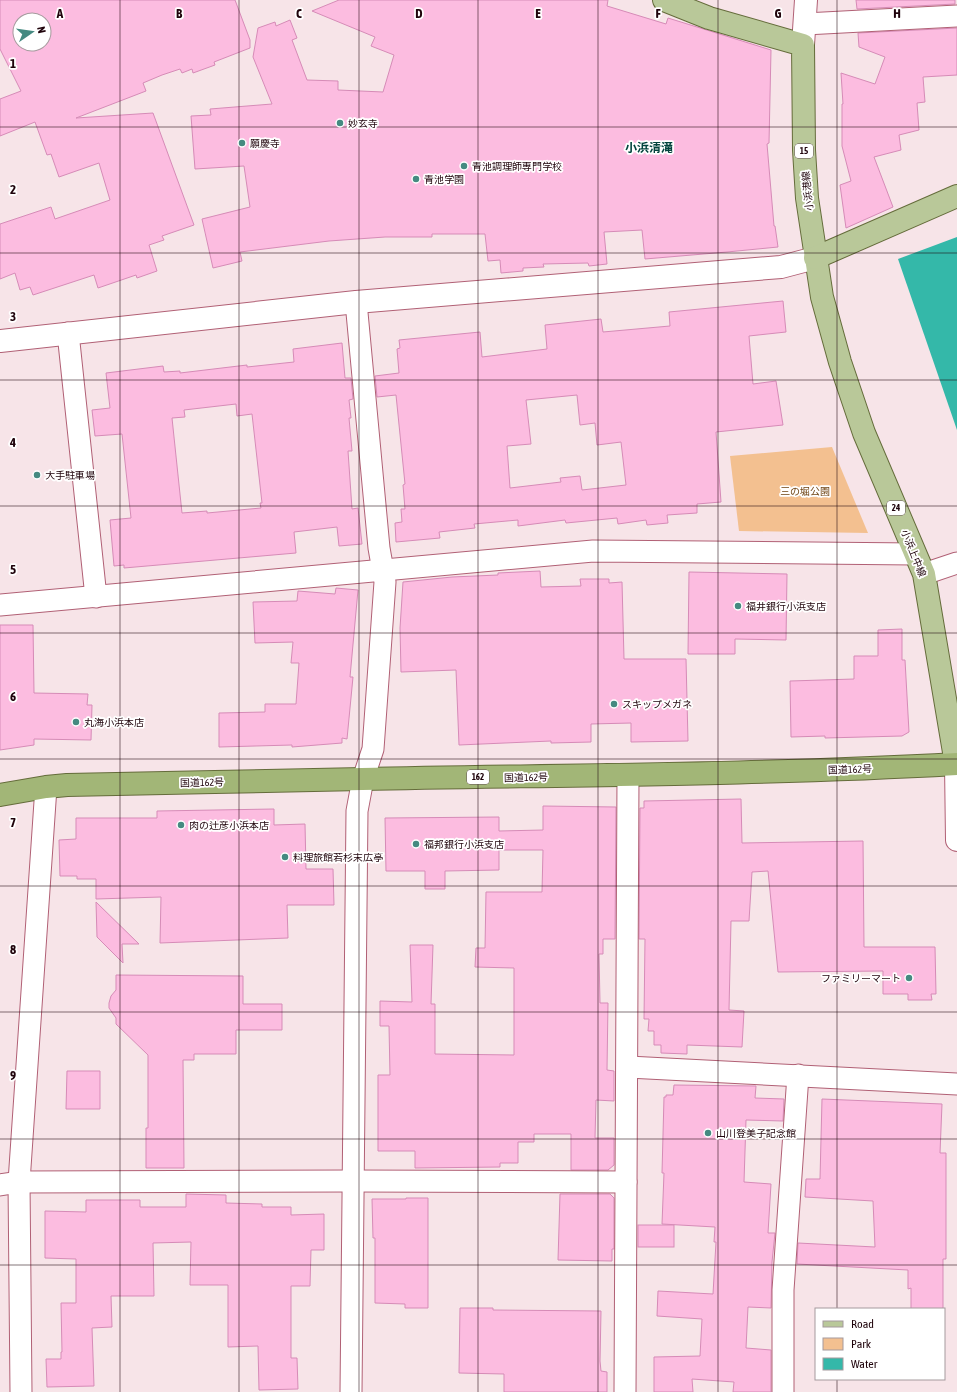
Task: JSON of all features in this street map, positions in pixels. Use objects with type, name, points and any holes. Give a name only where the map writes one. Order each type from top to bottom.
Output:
[{"type":"highway","name":"国道162号","points":[[0,795],[67,785],[363,779],[628,776],[894,768],[957,764]]},
{"type":"main road","points":[[664,0],[709,18],[804,34]]},
{"type":"main road","name":"小浜港線","points":[[804,34],[804,150],[807,198],[815,258]]},
{"type":"main road","points":[[815,258],[957,196]]},
{"type":"main road","name":"小浜上中線","points":[[815,258],[822,297],[842,369],[864,433],[924,574],[957,764]]},
{"type":"street","points":[[806,0],[804,34],[957,16]]},
{"type":"street","points":[[0,341],[356,302],[781,266],[815,258]]},
{"type":"street","points":[[351,1392],[356,811],[363,779],[373,750],[385,582],[379,548],[356,302]]},
{"type":"street","points":[[68,333],[96,597]]},
{"type":"street","points":[[0,606],[593,551],[915,554]]},
{"type":"street","points":[[924,574],[957,563]]},
{"type":"street","points":[[957,764],[957,840]]},
{"type":"street","points":[[625,1392],[628,1067],[628,776]]},
{"type":"street","points":[[21,1392],[9,1184],[46,787]]},
{"type":"street","points":[[628,1067],[957,1084]]},
{"type":"street","points":[[783,1392],[783,1290],[798,1076]]},
{"type":"street","points":[[9,1184],[352,1181],[626,1182]]},
{"type":"green space","name":"三の堀公園","points":[[832,447],[868,533],[739,531],[730,456]]},
{"type":"water","points":[[957,237],[957,430],[898,259]]},
{"type":"building","points":[[0,0],[235,0],[250,40],[250,48],[214,62],[215,65],[193,73],[192,69],[182,73],[180,69],[162,75],[143,83],[146,91],[76,118],[153,113],[194,225],[162,236],[164,240],[149,245],[157,271],[137,278],[136,275],[98,288],[94,275],[33,295],[30,287],[20,290],[15,273],[0,279],[0,224],[51,207],[55,219],[110,200],[99,163],[59,177],[51,154],[47,155],[35,122],[0,136],[0,99],[21,91],[0,49]]},
{"type":"building","points":[[339,0],[608,0],[607,6],[666,24],[668,18],[771,50],[769,143],[767,144],[774,226],[778,247],[645,259],[642,230],[604,232],[607,264],[589,266],[588,263],[543,264],[544,267],[523,268],[523,271],[501,273],[500,260],[488,261],[485,234],[432,234],[432,237],[385,237],[329,241],[240,252],[242,261],[213,268],[202,219],[250,207],[244,166],[195,169],[191,116],[211,115],[210,109],[272,104],[253,57],[258,28],[275,22],[276,26],[290,20],[297,38],[292,40],[307,80],[338,81],[338,90],[383,92],[394,55],[371,46],[375,37],[312,11]]},
{"type":"building","points":[[856,0],[955,0],[955,4],[857,9]]},
{"type":"building","points":[[957,28],[957,75],[923,77],[925,102],[917,103],[919,130],[899,135],[901,150],[874,157],[893,207],[846,228],[840,185],[851,181],[842,146],[843,104],[841,73],[875,84],[885,57],[859,47],[858,33]]},
{"type":"building","points":[[783,301],[786,332],[749,336],[753,384],[776,381],[783,425],[716,432],[721,502],[697,504],[697,513],[667,515],[668,523],[647,525],[646,520],[618,524],[617,518],[566,523],[565,520],[518,526],[518,520],[474,524],[475,528],[439,532],[440,538],[396,542],[395,523],[402,522],[401,509],[405,509],[403,485],[405,484],[396,395],[377,397],[375,376],[399,373],[397,349],[400,348],[399,340],[480,332],[482,357],[547,349],[545,325],[601,319],[603,332],[670,326],[669,312]],"holes":[[[577,395],[580,425],[595,423],[597,445],[621,442],[626,485],[582,490],[580,476],[560,478],[561,482],[510,488],[507,446],[531,444],[526,400]]]},
{"type":"building","points":[[342,343],[345,378],[351,378],[353,399],[349,400],[352,451],[348,451],[352,509],[358,508],[362,544],[339,546],[337,527],[294,532],[296,553],[124,568],[124,565],[114,566],[110,520],[131,518],[122,434],[95,436],[92,410],[110,408],[106,373],[163,366],[164,372],[180,371],[180,373],[247,365],[247,367],[294,362],[293,349]],"holes":[[[236,404],[237,416],[252,414],[262,503],[260,503],[261,508],[207,513],[207,511],[182,513],[172,418],[185,417],[184,410]]]},
{"type":"building","points":[[540,571],[541,587],[581,586],[580,579],[609,579],[609,583],[622,582],[624,659],[686,659],[688,741],[631,742],[631,723],[591,724],[591,742],[551,743],[551,741],[459,745],[456,670],[401,672],[400,628],[403,582],[452,577],[498,575],[498,573]]},
{"type":"building","name":"福井銀行小浜支店","points":[[689,572],[787,574],[786,640],[735,639],[735,654],[688,654]]},
{"type":"building","points":[[336,588],[358,590],[350,677],[353,677],[347,739],[342,738],[342,743],[292,747],[292,745],[219,747],[219,713],[265,712],[265,704],[296,704],[299,663],[291,663],[293,642],[255,643],[253,602],[297,601],[298,591],[335,594]]},
{"type":"building","points":[[0,625],[33,625],[34,693],[88,694],[87,705],[92,705],[91,740],[34,739],[34,745],[0,750]]},
{"type":"building","points":[[902,629],[902,660],[905,660],[909,732],[902,736],[825,738],[825,736],[791,737],[790,681],[854,679],[854,656],[878,656],[878,630]]},
{"type":"building","points":[[741,799],[742,843],[863,841],[864,947],[935,947],[936,994],[931,994],[932,1000],[908,1000],[908,994],[883,994],[883,971],[778,972],[768,871],[752,872],[749,921],[731,921],[729,1010],[744,1011],[742,1047],[687,1045],[687,1054],[661,1053],[661,1045],[654,1045],[654,1031],[648,1031],[649,1019],[644,1019],[645,939],[639,939],[640,808],[644,808],[644,801]]},
{"type":"building","points":[[543,806],[616,807],[615,939],[603,939],[603,954],[599,954],[600,1003],[608,1003],[607,1070],[614,1071],[614,1101],[596,1100],[595,1138],[614,1138],[614,1165],[608,1170],[571,1170],[571,1134],[534,1134],[534,1142],[518,1142],[518,1163],[500,1163],[500,1167],[415,1168],[415,1151],[378,1151],[378,1075],[390,1075],[389,1026],[380,1026],[380,1001],[412,1002],[410,945],[433,945],[431,1004],[435,1004],[435,1054],[514,1055],[514,968],[475,967],[476,948],[485,948],[486,892],[542,892],[543,850],[499,850],[499,870],[445,871],[445,889],[425,889],[425,871],[386,871],[385,818],[499,817],[499,831],[543,830]]},
{"type":"building","points":[[274,809],[274,825],[305,824],[306,869],[333,869],[334,905],[287,905],[288,938],[160,943],[161,897],[96,899],[96,879],[77,879],[77,876],[60,876],[59,840],[76,839],[76,818],[157,818],[157,811]]},
{"type":"building","points":[[96,902],[139,944],[122,944],[123,963],[97,937]]},
{"type":"building","points":[[116,975],[243,976],[243,1004],[282,1004],[282,1030],[236,1030],[236,1054],[194,1054],[194,1060],[183,1060],[184,1168],[146,1168],[146,1128],[148,1128],[148,1055],[116,1024],[116,1018],[109,1008],[111,996],[116,990]]},
{"type":"building","points":[[67,1071],[100,1071],[100,1109],[66,1109]]},
{"type":"building","points":[[674,1085],[756,1086],[755,1098],[784,1099],[783,1121],[746,1120],[744,1182],[771,1184],[768,1233],[775,1233],[772,1262],[771,1308],[748,1307],[746,1348],[771,1350],[771,1392],[733,1392],[734,1382],[692,1379],[693,1392],[654,1392],[654,1357],[700,1356],[702,1319],[657,1316],[658,1291],[713,1294],[716,1242],[714,1242],[715,1227],[662,1224],[664,1097],[666,1097],[666,1095],[673,1095]]},
{"type":"building","points":[[822,1099],[942,1104],[940,1153],[946,1153],[946,1259],[943,1259],[943,1308],[911,1308],[911,1288],[908,1289],[908,1270],[797,1264],[798,1243],[875,1247],[873,1201],[805,1197],[806,1179],[820,1179]]},
{"type":"building","points":[[186,1194],[226,1195],[226,1203],[262,1204],[262,1207],[291,1207],[291,1215],[324,1214],[324,1250],[311,1250],[310,1286],[291,1286],[291,1358],[297,1358],[298,1389],[259,1390],[258,1346],[228,1347],[228,1285],[190,1285],[191,1242],[153,1243],[154,1296],[111,1296],[112,1327],[92,1328],[94,1386],[47,1387],[46,1359],[61,1359],[61,1303],[76,1303],[76,1259],[45,1258],[45,1211],[86,1212],[86,1200],[140,1200],[140,1207],[186,1207]]},
{"type":"building","points":[[560,1194],[610,1194],[614,1198],[614,1249],[612,1249],[612,1261],[558,1260]]},
{"type":"building","points":[[428,1198],[428,1308],[405,1308],[405,1304],[375,1303],[375,1238],[373,1238],[372,1199]]},
{"type":"building","points":[[638,1225],[674,1225],[674,1247],[638,1247]]},
{"type":"building","points":[[460,1308],[493,1308],[493,1310],[601,1311],[600,1361],[601,1371],[607,1372],[607,1392],[504,1392],[504,1374],[459,1373]]},
{"type":"place","name":"妙玄寺","points":[[340,123]]},
{"type":"place","name":"願慶寺","points":[[242,143]]},
{"type":"place","name":"青池調理師専門学校","points":[[464,166]]},
{"type":"place","name":"青池学園","points":[[416,179]]},
{"type":"place","name":"大手駐車場","points":[[37,475]]},
{"type":"place","name":"福井銀行小浜支店","points":[[738,606]]},
{"type":"place","name":"スキップメガネ","points":[[614,704]]},
{"type":"place","name":"丸海小浜本店","points":[[76,722]]},
{"type":"place","name":"肉の辻彦小浜本店","points":[[181,825]]},
{"type":"place","name":"福邦銀行小浜支店","points":[[416,844]]},
{"type":"place","name":"料理旅館若杉末広亭","points":[[285,857]]},
{"type":"place","name":"ファミリーマート","points":[[909,978]]},
{"type":"place","name":"山川登美子記念館","points":[[708,1133]]},
{"type":"district","name":"小浜清滝","points":[[649,148]]}]
